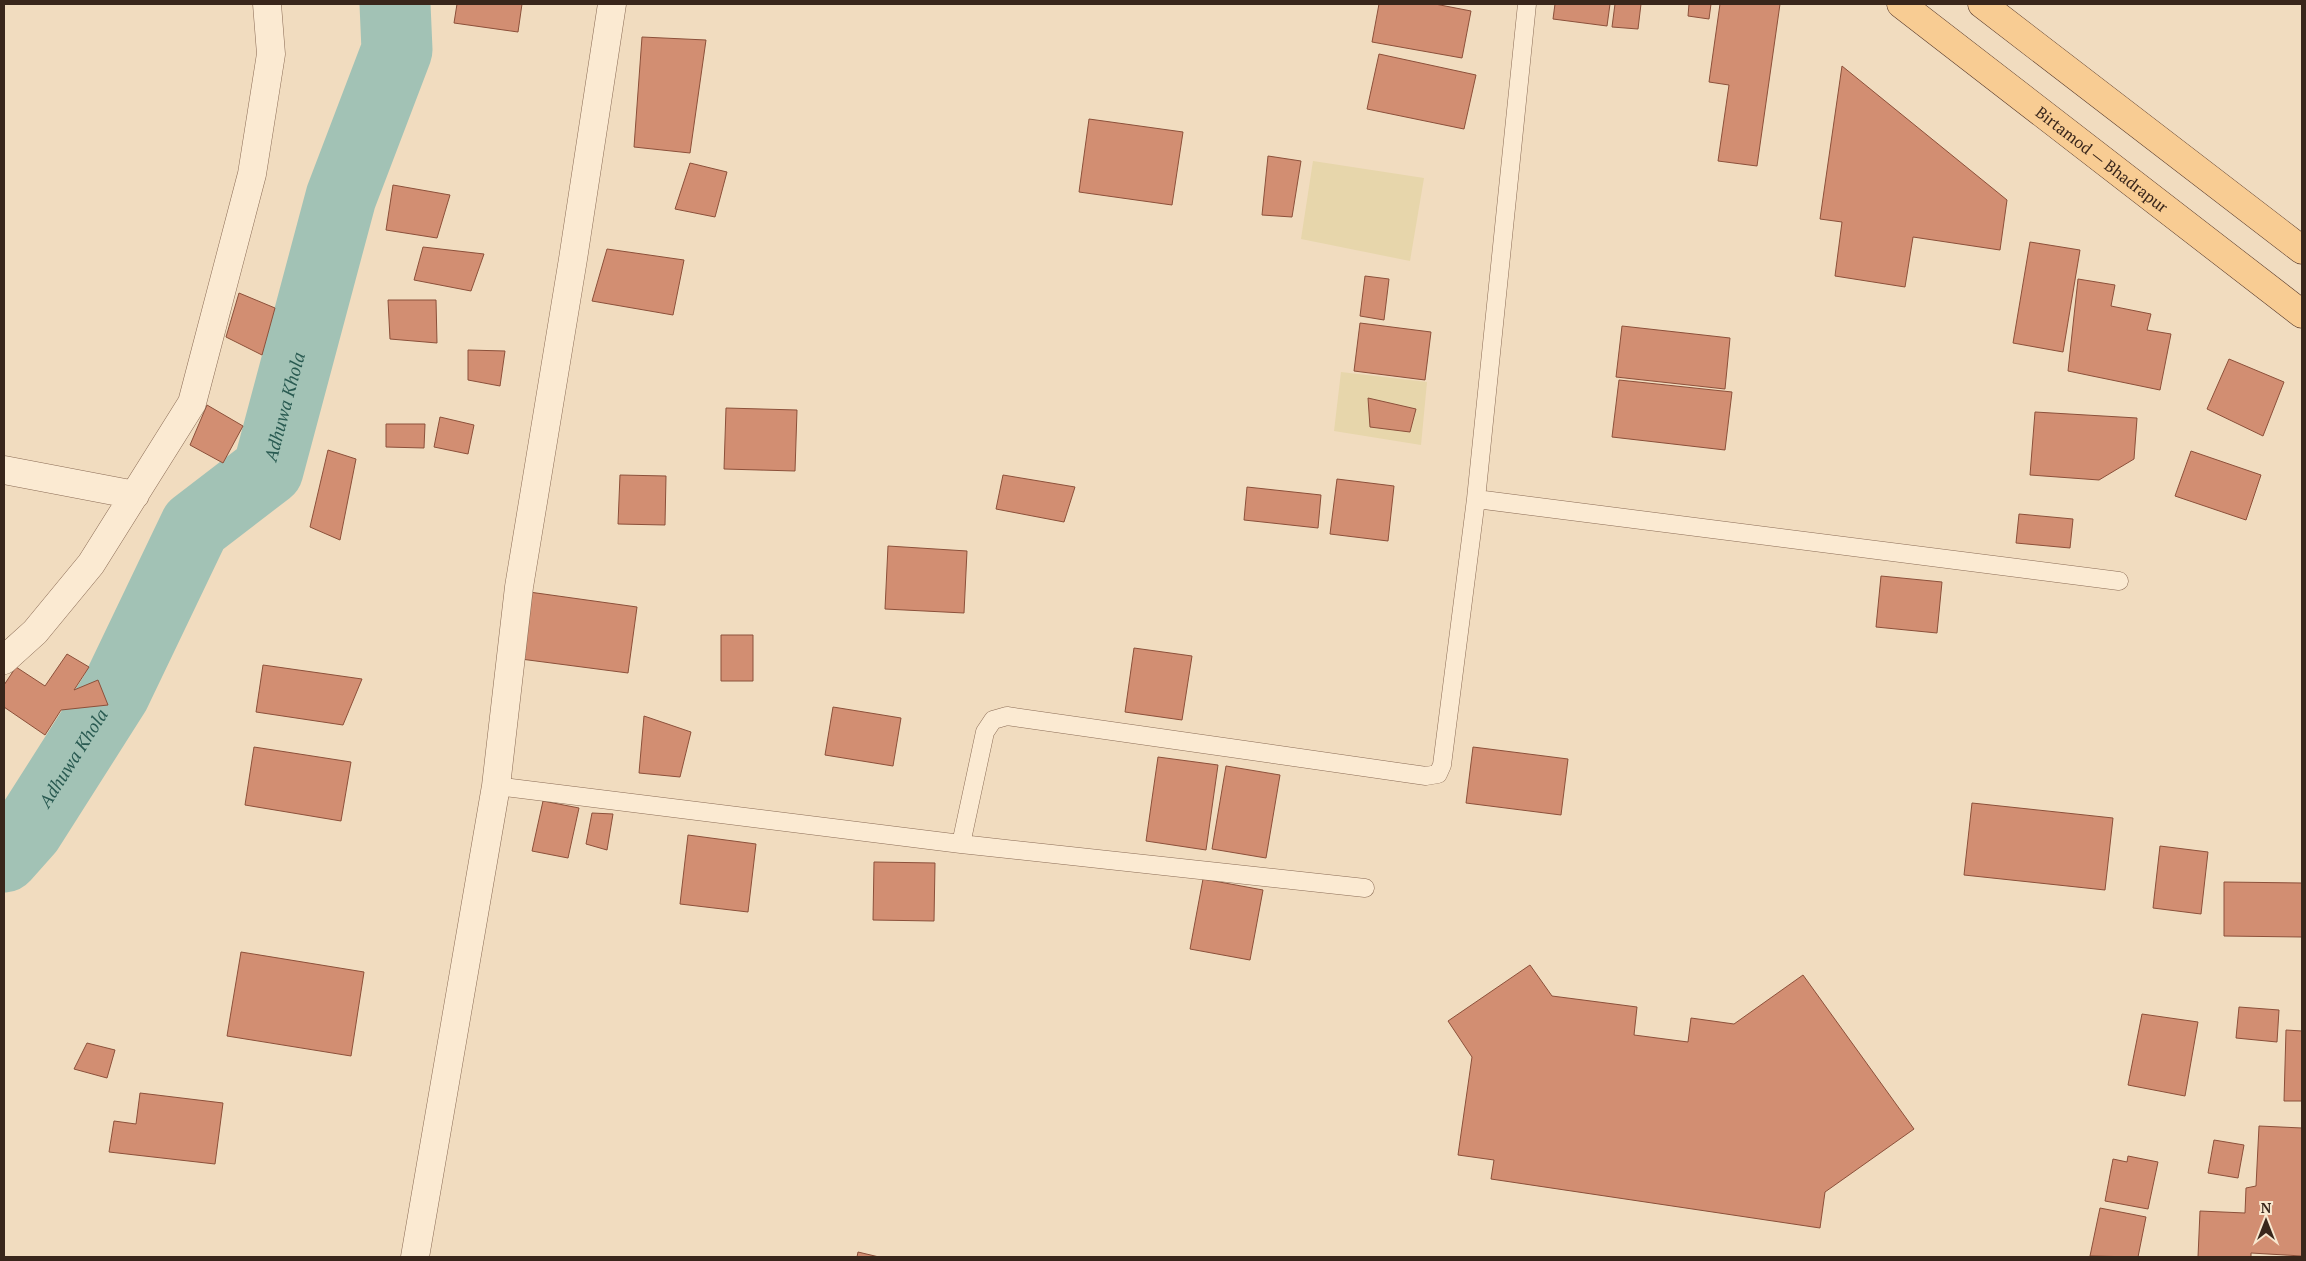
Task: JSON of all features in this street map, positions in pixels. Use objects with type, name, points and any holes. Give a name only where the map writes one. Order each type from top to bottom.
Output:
[{"type":"main road","name":"Birtamod — Bhadrapur","points":[[1901,4],[2302,314]]},
{"type":"main road","points":[[1982,4],[2302,250]]},
{"type":"street","points":[[4,660],[35,632],[91,564],[192,403],[227,276],[252,174],[271,54],[267,4]]},
{"type":"street","points":[[415,1257],[496,786],[519,587],[573,259],[612,4]]},
{"type":"street","points":[[4,470],[135,495]]},
{"type":"street","points":[[4,629],[35,632]]},
{"type":"lane","points":[[961,844],[985,732],[993,720],[1007,716],[1426,776],[1438,774],[1442,765],[1476,499],[1527,4]]},
{"type":"lane","points":[[1476,499],[2119,581]]},
{"type":"lane","points":[[496,786],[961,844],[1365,888]]},
{"type":"shaded area","points":[[1313,161],[1424,178],[1410,261],[1301,239]]},
{"type":"shaded area","points":[[1341,372],[1427,382],[1421,445],[1334,431]]},
{"type":"building","points":[[457,4],[522,4],[518,32],[454,23]]},
{"type":"building","points":[[1379,4],[1435,4],[1471,11],[1462,58],[1372,42]]},
{"type":"building","points":[[1555,4],[1610,4],[1607,26],[1553,19]]},
{"type":"building","points":[[1615,4],[1641,4],[1638,29],[1612,27]]},
{"type":"building","points":[[1689,4],[1711,4],[1709,19],[1688,16]]},
{"type":"building","points":[[1720,4],[1780,4],[1757,166],[1718,161],[1729,85],[1709,82]]},
{"type":"building","points":[[642,37],[706,40],[690,153],[634,147]]},
{"type":"building","points":[[1379,54],[1476,75],[1464,129],[1367,109]]},
{"type":"building","points":[[1842,66],[2007,200],[2000,250],[1913,237],[1905,287],[1835,276],[1842,222],[1820,219]]},
{"type":"building","points":[[1089,119],[1183,132],[1172,205],[1079,192]]},
{"type":"building","points":[[1268,156],[1301,161],[1292,217],[1262,215]]},
{"type":"building","points":[[690,163],[727,172],[715,217],[675,209]]},
{"type":"building","points":[[393,185],[450,195],[437,238],[386,230]]},
{"type":"building","points":[[2030,242],[2080,250],[2063,352],[2013,343]]},
{"type":"building","points":[[423,247],[484,254],[471,291],[414,280]]},
{"type":"building","points":[[607,249],[684,260],[673,315],[592,301]]},
{"type":"building","points":[[1365,276],[1389,279],[1384,320],[1360,316]]},
{"type":"building","points":[[2078,279],[2115,285],[2111,306],[2151,314],[2147,330],[2171,334],[2160,390],[2068,371]]},
{"type":"building","points":[[239,293],[275,308],[262,355],[226,337]]},
{"type":"building","points":[[388,300],[436,300],[437,343],[390,339]]},
{"type":"building","points":[[1360,323],[1431,332],[1425,380],[1354,371]]},
{"type":"building","points":[[1622,326],[1730,338],[1725,389],[1616,377]]},
{"type":"building","points":[[468,350],[505,351],[500,386],[468,380]]},
{"type":"building","points":[[2229,359],[2284,382],[2263,436],[2207,409]]},
{"type":"building","points":[[1619,380],[1732,392],[1725,450],[1612,437]]},
{"type":"building","points":[[1368,398],[1416,409],[1410,432],[1370,427]]},
{"type":"building","points":[[207,405],[243,426],[223,463],[190,445]]},
{"type":"building","points":[[726,408],[797,410],[795,471],[724,469]]},
{"type":"building","points":[[2035,412],[2137,418],[2134,459],[2099,480],[2030,475]]},
{"type":"building","points":[[440,417],[474,425],[468,454],[434,447]]},
{"type":"building","points":[[386,424],[425,424],[424,448],[386,447]]},
{"type":"building","points":[[328,450],[356,459],[340,540],[310,527]]},
{"type":"building","points":[[2191,451],[2261,475],[2246,520],[2175,496]]},
{"type":"building","points":[[620,475],[666,476],[665,525],[618,524]]},
{"type":"building","points":[[1003,475],[1075,487],[1064,522],[996,509]]},
{"type":"building","points":[[1337,479],[1394,486],[1388,541],[1330,534]]},
{"type":"building","points":[[1247,487],[1321,495],[1318,528],[1244,520]]},
{"type":"building","points":[[2019,514],[2073,519],[2070,548],[2016,543]]},
{"type":"building","points":[[888,546],[967,551],[964,613],[885,609]]},
{"type":"building","points":[[1881,576],[1942,582],[1937,633],[1876,627]]},
{"type":"building","points":[[522,591],[637,607],[628,673],[513,658]]},
{"type":"building","points":[[721,635],[753,635],[753,681],[721,681]]},
{"type":"building","points":[[1134,648],[1192,656],[1182,720],[1125,712]]},
{"type":"building","points":[[67,654],[89,667],[74,690],[98,680],[108,705],[61,710],[45,735],[4,707],[4,685],[16,667],[45,686]]},
{"type":"building","points":[[263,665],[362,679],[343,725],[256,712]]},
{"type":"building","points":[[833,707],[901,718],[893,766],[825,755]]},
{"type":"building","points":[[644,716],[691,732],[680,777],[639,773]]},
{"type":"building","points":[[254,747],[351,762],[341,821],[245,805]]},
{"type":"building","points":[[1473,747],[1568,759],[1561,815],[1466,803]]},
{"type":"building","points":[[1158,757],[1218,765],[1206,850],[1146,841]]},
{"type":"building","points":[[1226,766],[1280,775],[1266,858],[1212,849]]},
{"type":"building","points":[[543,801],[579,808],[568,858],[532,851]]},
{"type":"building","points":[[1972,803],[2113,818],[2105,890],[1964,875]]},
{"type":"building","points":[[592,813],[613,814],[607,850],[586,844]]},
{"type":"building","points":[[688,835],[756,844],[748,912],[680,904]]},
{"type":"building","points":[[2160,846],[2208,852],[2201,914],[2153,908]]},
{"type":"building","points":[[874,862],[935,863],[934,921],[873,920]]},
{"type":"building","points":[[1203,879],[1263,890],[1250,960],[1190,949]]},
{"type":"building","points":[[2224,882],[2302,883],[2302,937],[2224,936]]},
{"type":"building","points":[[241,952],[364,972],[351,1056],[227,1036]]},
{"type":"building","points":[[1530,965],[1552,996],[1637,1007],[1634,1035],[1688,1042],[1691,1018],[1734,1024],[1803,975],[1914,1129],[1825,1192],[1820,1228],[1491,1179],[1494,1160],[1458,1155],[1472,1057],[1448,1021]]},
{"type":"building","points":[[2239,1007],[2279,1010],[2277,1042],[2236,1038]]},
{"type":"building","points":[[2142,1014],[2198,1022],[2185,1096],[2128,1085]]},
{"type":"building","points":[[2286,1030],[2302,1031],[2302,1101],[2284,1101]]},
{"type":"building","points":[[87,1043],[115,1050],[107,1078],[74,1069]]},
{"type":"building","points":[[140,1093],[223,1103],[215,1164],[109,1152],[114,1121],[136,1124]]},
{"type":"building","points":[[2259,1126],[2302,1128],[2302,1256],[2251,1253],[2251,1257],[2198,1257],[2200,1211],[2245,1213],[2246,1188],[2256,1186]]},
{"type":"building","points":[[2214,1140],[2244,1145],[2238,1178],[2208,1173]]},
{"type":"building","points":[[2128,1156],[2158,1162],[2148,1209],[2105,1201],[2113,1159],[2127,1162]]},
{"type":"building","points":[[2100,1208],[2146,1217],[2138,1257],[2090,1256]]},
{"type":"building","points":[[858,1252],[879,1257],[857,1257]]},
{"type":"waterway","name":"Adhuwa Khola","points":[[4,857],[28,830],[115,693],[195,526],[268,470],[341,197],[397,50],[395,4]]}]
